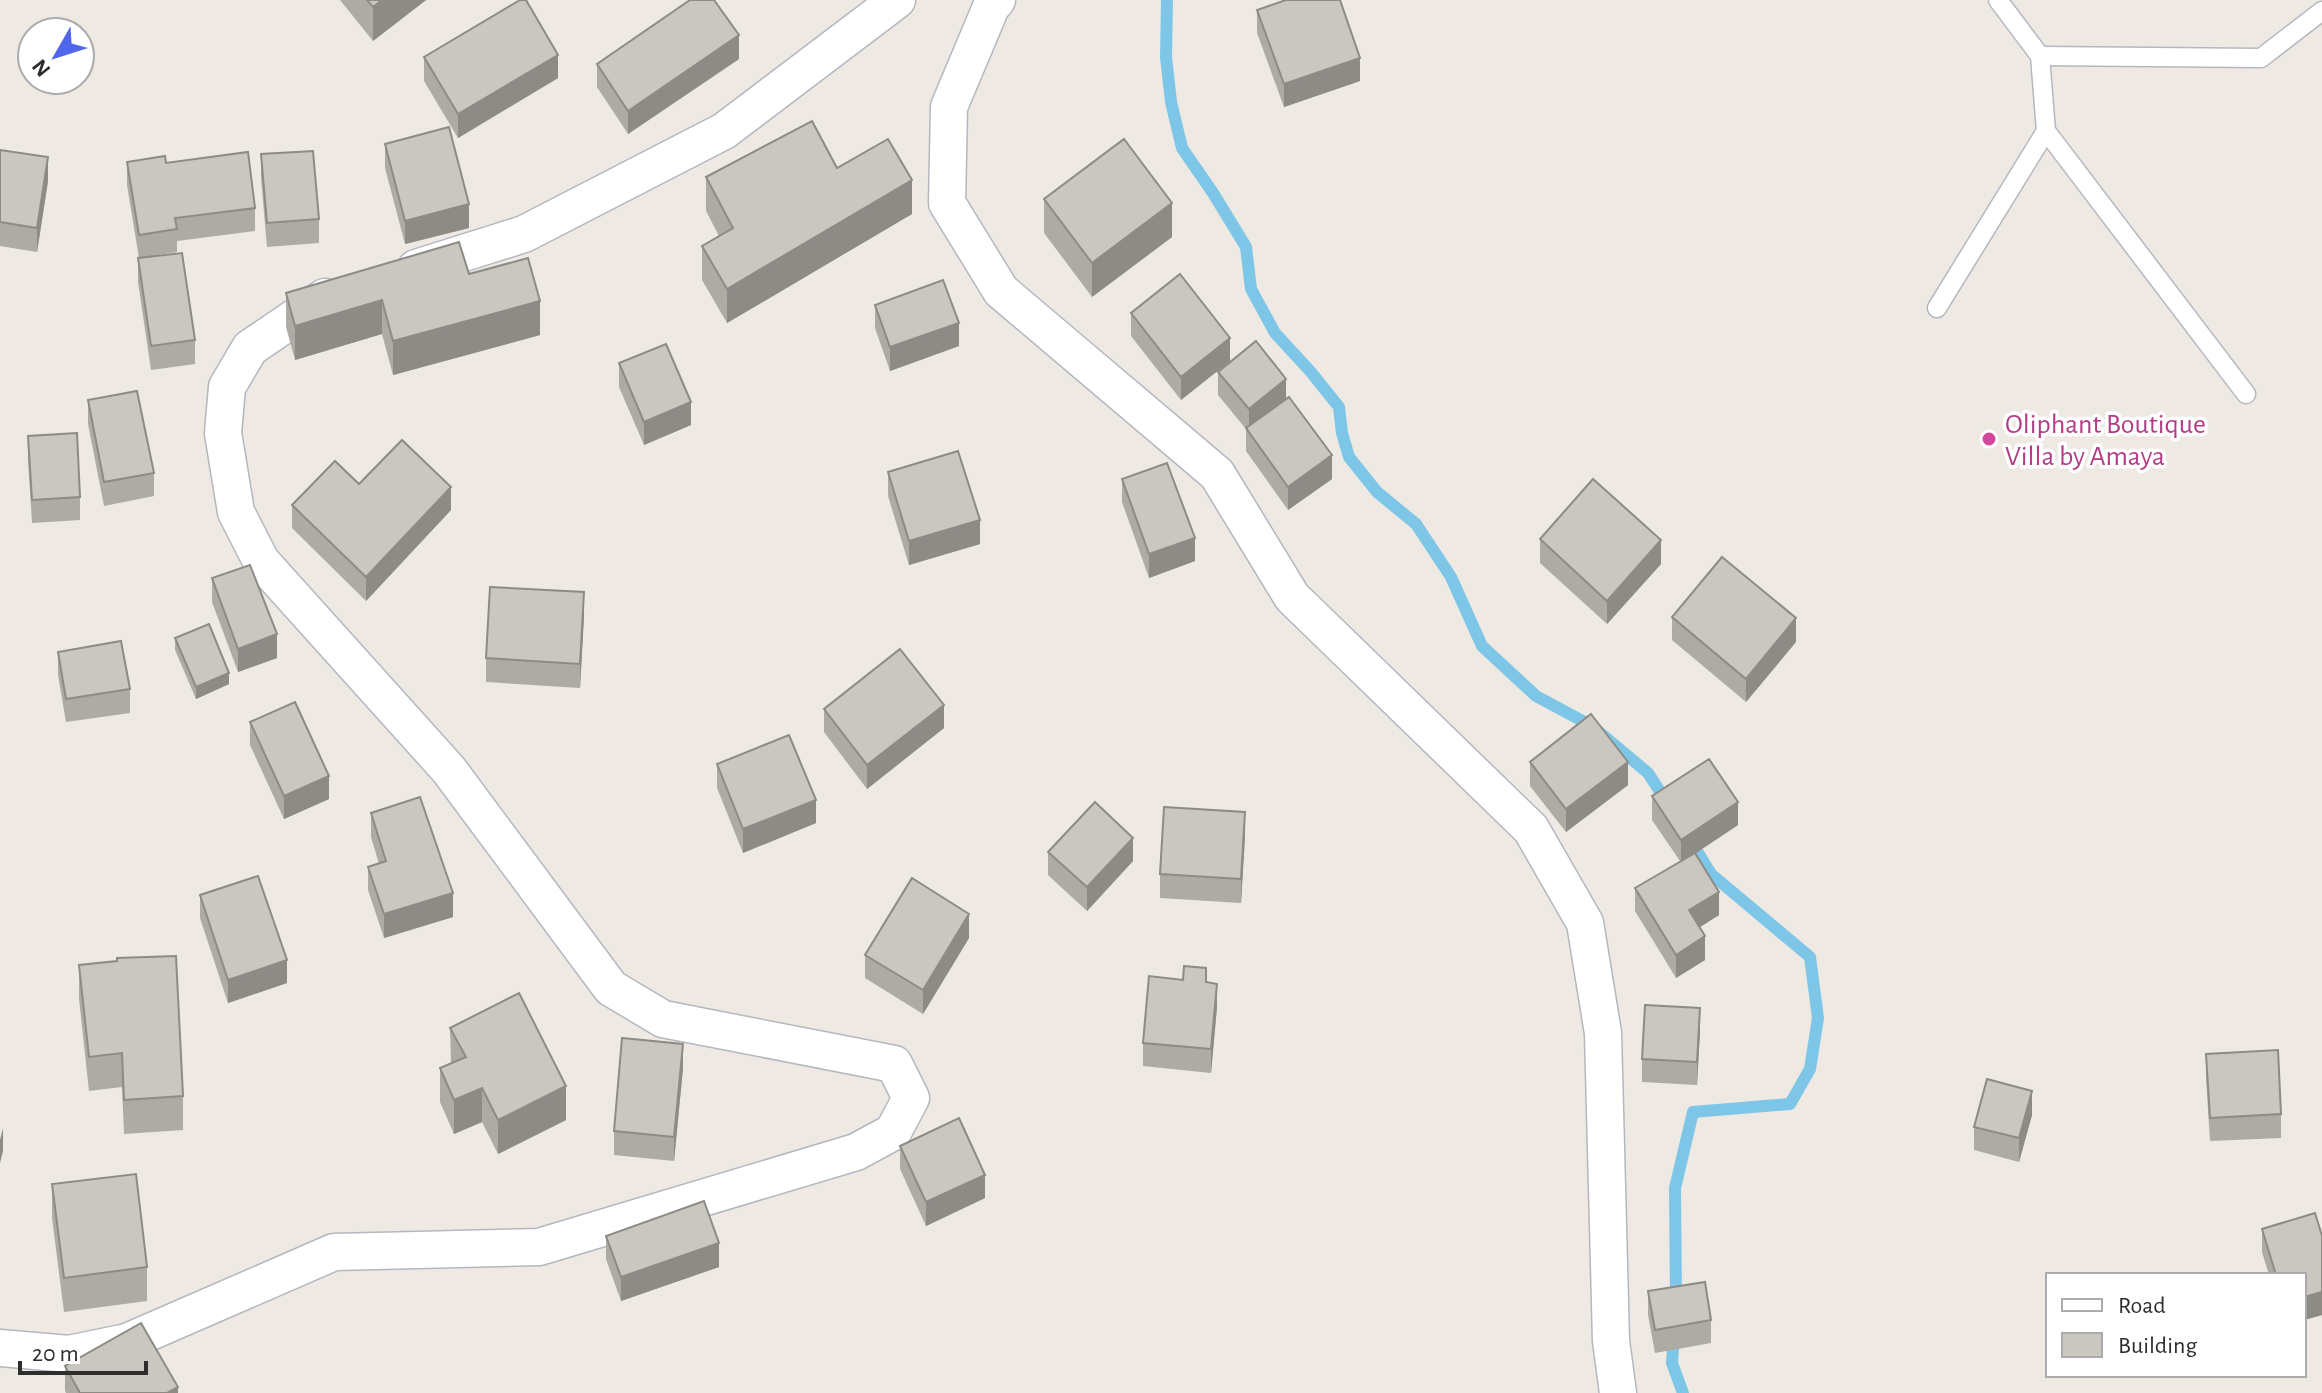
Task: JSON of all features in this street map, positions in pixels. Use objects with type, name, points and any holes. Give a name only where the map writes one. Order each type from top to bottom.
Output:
[{"type":"street","points":[[0,1348],[69,1354],[127,1342],[334,1252],[539,1247],[856,1152],[893,1132],[911,1098],[894,1064],[663,1019],[611,988],[449,770],[261,561],[236,512],[223,433],[227,387],[250,348],[324,297],[524,234],[724,131],[897,0]]},
{"type":"street","points":[[997,0],[991,7],[949,107],[947,203],[1001,291],[1217,474],[1292,597],[1531,829],[1585,923],[1603,1033],[1611,1341],[1618,1393]]},
{"type":"lane","points":[[1998,0],[2040,56],[2046,131],[2246,394]]},
{"type":"lane","points":[[2040,56],[2261,58],[2322,11]]},
{"type":"lane","points":[[1937,308],[2046,131]]},
{"type":"building","points":[[367,0],[382,0],[373,7]]},
{"type":"building","points":[[520,0],[526,0],[558,55],[458,114],[424,57]]},
{"type":"building","points":[[690,0],[714,0],[739,35],[628,111],[597,64]]},
{"type":"building","points":[[1286,0],[1340,0],[1360,58],[1284,84],[1257,10]]},
{"type":"building","points":[[812,121],[837,168],[888,139],[912,180],[727,289],[702,246],[733,228],[706,177]]},
{"type":"building","points":[[449,127],[469,204],[405,221],[385,144]]},
{"type":"building","points":[[1124,139],[1172,203],[1092,263],[1044,199]]},
{"type":"building","points":[[0,150],[48,157],[37,228],[0,222]]},
{"type":"building","points":[[313,151],[319,219],[267,223],[261,154]]},
{"type":"building","points":[[248,152],[255,208],[175,218],[177,229],[139,235],[127,162],[165,156],[166,163]]},
{"type":"building","points":[[459,242],[469,274],[528,258],[540,301],[393,341],[382,300],[295,326],[286,293]]},
{"type":"building","points":[[182,253],[195,340],[151,346],[138,258]]},
{"type":"building","points":[[1180,274],[1230,338],[1181,377],[1131,313]]},
{"type":"building","points":[[943,280],[959,323],[890,347],[875,305]]},
{"type":"building","points":[[1256,341],[1286,379],[1249,409],[1218,372]]},
{"type":"building","points":[[666,344],[691,402],[644,422],[619,363]]},
{"type":"building","points":[[137,391],[154,473],[104,482],[88,400]]},
{"type":"building","points":[[1289,397],[1332,455],[1288,487],[1246,428]]},
{"type":"building","points":[[77,433],[80,497],[32,500],[28,436]]},
{"type":"building","points":[[402,440],[451,487],[366,577],[292,505],[335,461],[359,484]]},
{"type":"building","points":[[958,451],[980,520],[909,541],[888,472]]},
{"type":"building","points":[[1167,463],[1195,538],[1149,554],[1122,479]]},
{"type":"building","points":[[1593,479],[1661,540],[1607,601],[1540,539]]},
{"type":"building","points":[[1722,557],[1796,618],[1746,679],[1672,617]]},
{"type":"building","points":[[250,565],[277,634],[238,649],[212,578]]},
{"type":"building","points":[[490,587],[584,592],[580,664],[486,658]]},
{"type":"building","points":[[209,624],[229,673],[196,687],[175,638]]},
{"type":"building","points":[[121,641],[130,689],[66,699],[58,652]]},
{"type":"building","points":[[900,649],[944,705],[867,765],[824,709]]},
{"type":"building","points":[[295,702],[329,776],[284,796],[250,722]]},
{"type":"building","points":[[1591,714],[1628,762],[1566,809],[1530,762]]},
{"type":"building","points":[[789,735],[816,800],[743,829],[717,764]]},
{"type":"building","points":[[1709,759],[1738,802],[1681,840],[1652,796]]},
{"type":"building","points":[[420,797],[453,893],[384,914],[368,867],[386,861],[371,813]]},
{"type":"building","points":[[1095,802],[1133,838],[1087,887],[1048,852]]},
{"type":"building","points":[[1164,807],[1245,812],[1241,879],[1160,874]]},
{"type":"building","points":[[1695,853],[1719,892],[1689,910],[1705,936],[1676,955],[1635,888]]},
{"type":"building","points":[[258,876],[287,960],[228,980],[200,895]]},
{"type":"building","points":[[912,878],[969,914],[923,990],[865,955]]},
{"type":"building","points":[[176,956],[183,1096],[124,1100],[122,1053],[89,1057],[79,965],[117,961],[117,958]]},
{"type":"building","points":[[1184,966],[1206,968],[1206,982],[1217,984],[1211,1049],[1143,1043],[1149,976],[1183,980]]},
{"type":"building","points":[[519,993],[566,1086],[498,1120],[482,1088],[454,1100],[440,1068],[466,1057],[450,1028]]},
{"type":"building","points":[[1645,1005],[1700,1008],[1697,1062],[1642,1059]]},
{"type":"building","points":[[622,1038],[683,1044],[674,1137],[614,1131]]},
{"type":"building","points":[[2278,1050],[2281,1114],[2210,1118],[2206,1054]]},
{"type":"building","points":[[1987,1079],[2032,1091],[2019,1138],[1974,1127]]},
{"type":"building","points":[[959,1118],[985,1175],[926,1202],[900,1146]]},
{"type":"building","points":[[136,1174],[147,1267],[64,1278],[52,1184]]},
{"type":"building","points":[[704,1201],[719,1243],[621,1277],[606,1236]]},
{"type":"building","points":[[2315,1213],[2322,1236],[2322,1292],[2306,1296],[2306,1273],[2275,1273],[2262,1229]]},
{"type":"building","points":[[1705,1282],[1711,1320],[1655,1330],[1648,1291]]},
{"type":"building","points":[[141,1323],[178,1387],[167,1393],[80,1393],[65,1366]]},
{"type":"waterway","points":[[1167,0],[1166,57],[1171,102],[1182,148],[1246,247],[1251,289],[1275,333],[1339,407],[1349,457],[1377,492],[1416,524],[1451,577],[1482,646],[1536,696],[1592,726],[1648,773],[1668,804]]},
{"type":"waterway","points":[[1676,1300],[1675,1188],[1693,1112],[1790,1104],[1810,1069],[1818,1018],[1810,957],[1711,874],[1690,840]]},
{"type":"waterway","points":[[1674,1334],[1672,1363],[1683,1393]]},
{"type":"place","name":"Oliphant Boutique Villa by Amaya","points":[[1989,439]]}]
